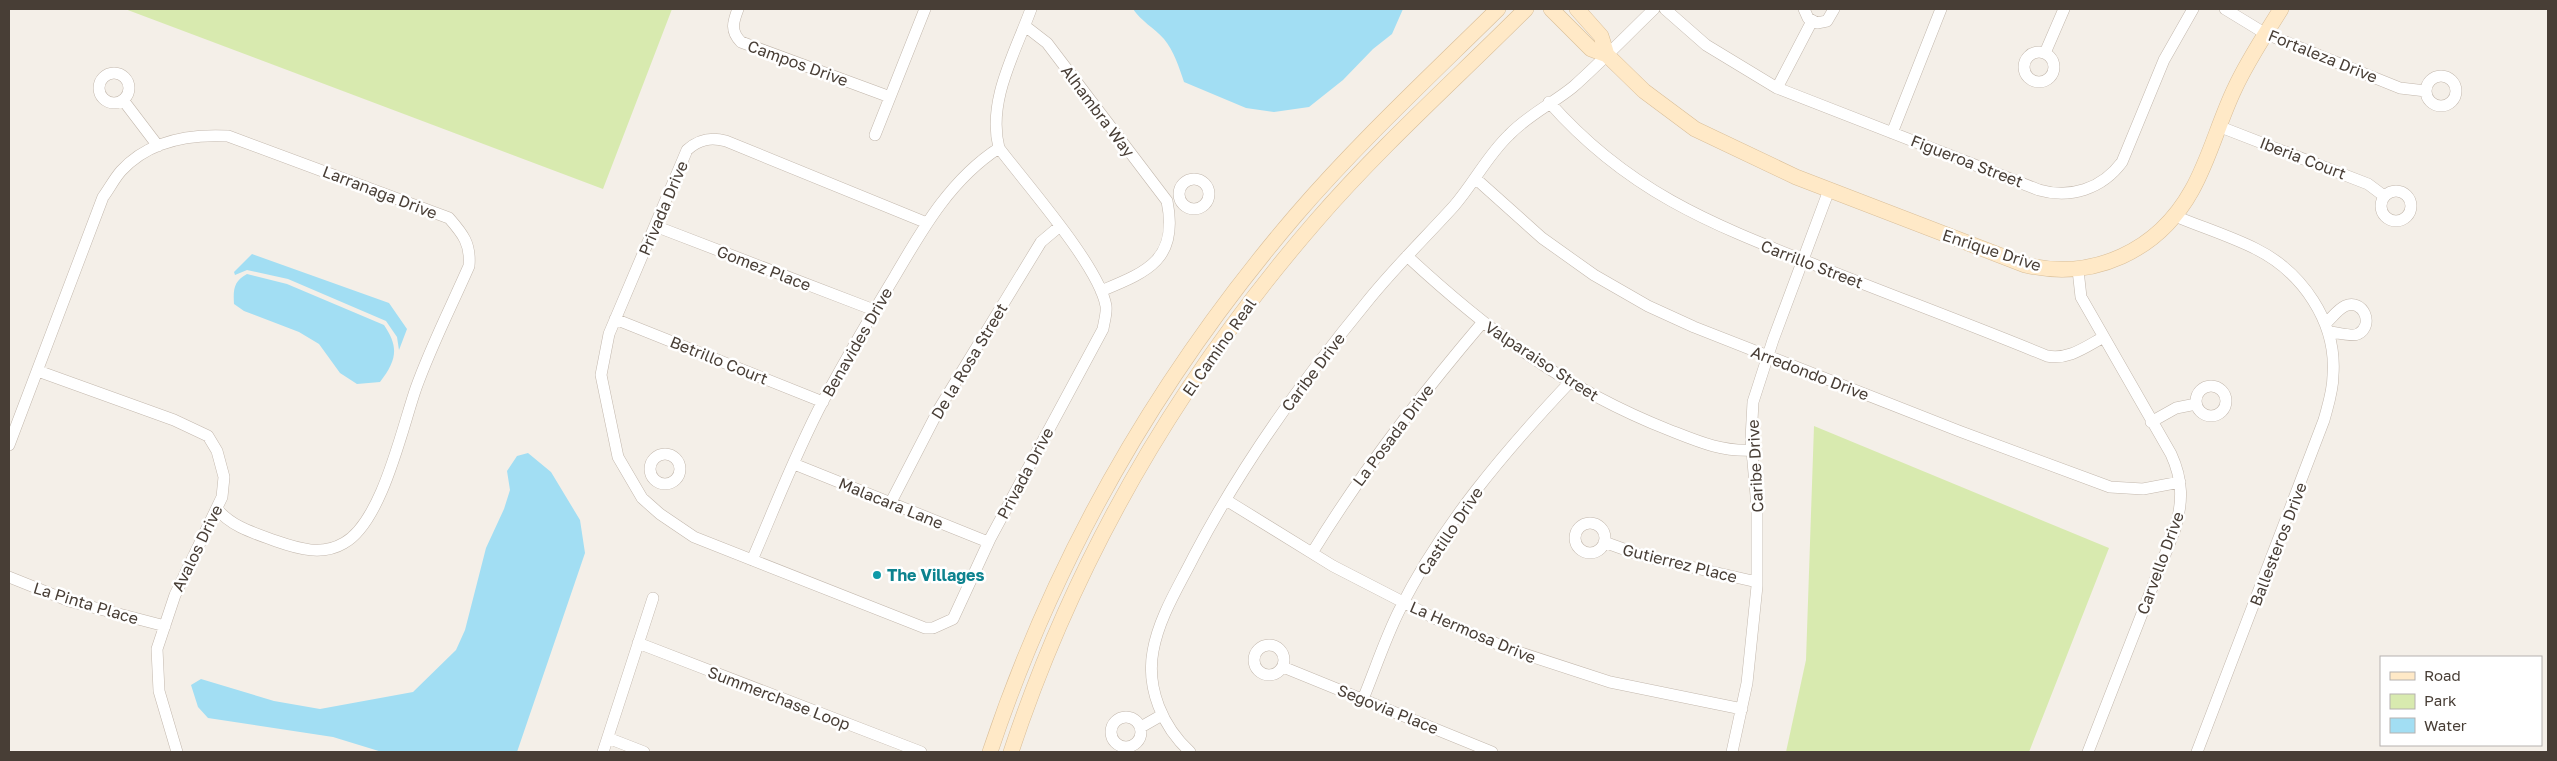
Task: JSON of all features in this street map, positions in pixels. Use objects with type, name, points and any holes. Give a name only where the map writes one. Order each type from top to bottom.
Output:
[{"type":"main road","name":"El Camino Real","points":[[990,752],[1032,638],[1060,576],[1123,456],[1172,377],[1249,271],[1298,213],[1386,120],[1498,9]]},
{"type":"main road","name":"El Camino Real","points":[[1011,752],[1047,654],[1077,585],[1139,467],[1200,371],[1264,284],[1316,220],[1365,168],[1526,9]]},
{"type":"main road","name":"Enrique Drive","points":[[1551,9],[1590,49],[1607,55],[1644,91],[1695,129],[1760,162],[2025,264],[2050,269],[2078,270],[2116,259],[2134,251],[2154,237],[2175,216],[2193,188],[2235,88],[2281,9]]},
{"type":"main road","name":"Enrique Drive","points":[[1577,9],[1602,36],[1607,55]]},
{"type":"street","name":"Campos Drive","points":[[738,9],[732,24],[735,36],[741,42],[890,98]]},
{"type":"street","points":[[876,135],[924,9]]},
{"type":"street","name":"Privada Drive","points":[[927,223],[879,201],[717,139],[702,141],[687,150],[609,334],[601,375],[618,457],[642,498],[681,529],[694,537],[924,628],[933,628],[953,619],[988,542],[1103,329],[1107,309],[1101,291],[1060,226],[999,148],[994,128],[997,105],[1031,9]]},
{"type":"street","name":"Caribe Drive","points":[[1190,752],[1169,728],[1162,715],[1154,690],[1152,671],[1156,636],[1176,592],[1226,500],[1257,450],[1301,387],[1367,302],[1456,204],[1508,135],[1549,102],[1570,89],[1654,9]]},
{"type":"street","name":"Figueroa Street","points":[[1665,9],[1713,49],[1777,88],[2045,191],[2060,194],[2086,190],[2107,178],[2122,162],[2164,60],[2193,9]]},
{"type":"street","points":[[1804,9],[1805,14],[1817,23],[1827,21],[1834,9]]},
{"type":"street","points":[[1892,133],[1941,9]]},
{"type":"street","points":[[2045,53],[2064,9]]},
{"type":"street","name":"Fortaleza Drive","points":[[2225,9],[2266,34],[2400,88],[2426,91]]},
{"type":"street","points":[[1777,88],[1812,21]]},
{"type":"street","name":"Alhambra Way","points":[[1025,26],[1047,43],[1167,201]]},
{"type":"street","points":[[124,100],[158,146]]},
{"type":"street","name":"Carrillo Street","points":[[1549,102],[1582,138],[1625,172],[1667,200],[1730,232],[2047,356],[2062,357],[2073,354],[2102,338]]},
{"type":"street","name":"Iberia Court","points":[[2218,126],[2368,184],[2384,196]]},
{"type":"street","name":"Larranaga Drive","points":[[9,445],[103,197],[122,171],[138,157],[158,146],[189,137],[228,136],[449,218],[466,239],[471,253],[469,266],[416,386],[386,479],[366,522],[346,542],[328,551],[301,549],[241,529],[217,509]]},
{"type":"street","name":"Benavides Drive","points":[[752,560],[823,402],[874,310],[927,223],[954,187],[999,148]]},
{"type":"street","name":"Arredondo Drive","points":[[1475,178],[1542,238],[1621,292],[1674,319],[1767,357],[2110,487],[2143,489],[2180,482]]},
{"type":"street","name":"Caribe Drive","points":[[1732,752],[1742,709],[1755,620],[1757,507],[1752,450],[1753,402],[1767,357],[1829,190]]},
{"type":"street","points":[[1101,291],[1146,271],[1156,262],[1166,243],[1168,232],[1170,218],[1167,201],[1179,199]]},
{"type":"street","name":"Ballesteros Drive","points":[[2175,216],[2250,246],[2281,265],[2309,295],[2326,328],[2334,374],[2324,420],[2197,752]]},
{"type":"street","name":"Gomez Place","points":[[655,226],[874,310]]},
{"type":"street","name":"De la Rosa Street","points":[[890,504],[939,409],[1041,242],[1060,226]]},
{"type":"street","name":"Valparaiso Street","points":[[1407,256],[1482,323],[1570,382],[1625,411],[1716,448],[1735,451],[1752,450]]},
{"type":"street","name":"Carvello Drive","points":[[2078,270],[2080,297],[2102,338],[2171,454],[2180,482],[2181,499],[2175,529],[2089,752]]},
{"type":"street","name":"Betrillo Court","points":[[615,319],[823,402]]},
{"type":"street","name":"La Posada Drive","points":[[1312,553],[1340,508],[1402,419],[1482,323]]},
{"type":"street","name":"Avalos Drive","points":[[38,371],[174,420],[208,436],[217,451],[224,477],[222,498],[174,595],[157,648],[159,691],[176,752]]},
{"type":"street","name":"Castillo Drive","points":[[1363,699],[1404,603],[1444,536],[1487,477],[1532,422],[1570,382]]},
{"type":"street","points":[[2151,422],[2176,408],[2196,404]]},
{"type":"street","name":"Malacara Lane","points":[[794,464],[988,542]]},
{"type":"street","points":[[633,482],[650,474]]},
{"type":"street","name":"La Hermosa Drive","points":[[1226,500],[1312,553],[1404,603],[1512,650],[1572,670],[1667,695],[1742,709]]},
{"type":"street","name":"Gutierrez Place","points":[[1604,542],[1643,556],[1757,582]]},
{"type":"street","name":"La Pinta Place","points":[[9,577],[69,601],[164,626]]},
{"type":"street","points":[[603,752],[653,598]]},
{"type":"street","name":"Summerchase Loop","points":[[638,643],[921,752]]},
{"type":"street","name":"Segovia Place","points":[[1283,667],[1492,752]]},
{"type":"street","points":[[1141,727],[1162,715]]},
{"type":"street","points":[[608,738],[644,752]]},
{"type":"green space","points":[[125,9],[672,9],[603,189]]},
{"type":"green space","points":[[1814,426],[2109,548],[2029,752],[1786,752],[1806,660]]},
{"type":"water","points":[[1133,9],[1403,9],[1392,34],[1373,49],[1343,80],[1309,107],[1274,112],[1246,108],[1184,82],[1176,59],[1168,44]]},
{"type":"water","points":[[252,254],[389,303],[407,329],[399,350],[397,337],[386,321],[288,279],[247,270],[235,275],[234,272]]},
{"type":"water","points":[[247,274],[287,284],[384,325],[392,340],[394,354],[390,367],[380,382],[357,384],[340,373],[319,344],[299,332],[244,311],[234,304],[235,286]]},
{"type":"water","points":[[528,453],[551,472],[580,520],[585,553],[517,752],[382,752],[333,737],[208,718],[198,707],[191,685],[201,679],[274,701],[320,709],[413,692],[456,650],[465,630],[486,548],[504,509],[510,490],[507,471],[517,456]]},
{"type":"place","name":"The Villages","points":[[877,575]]}]
